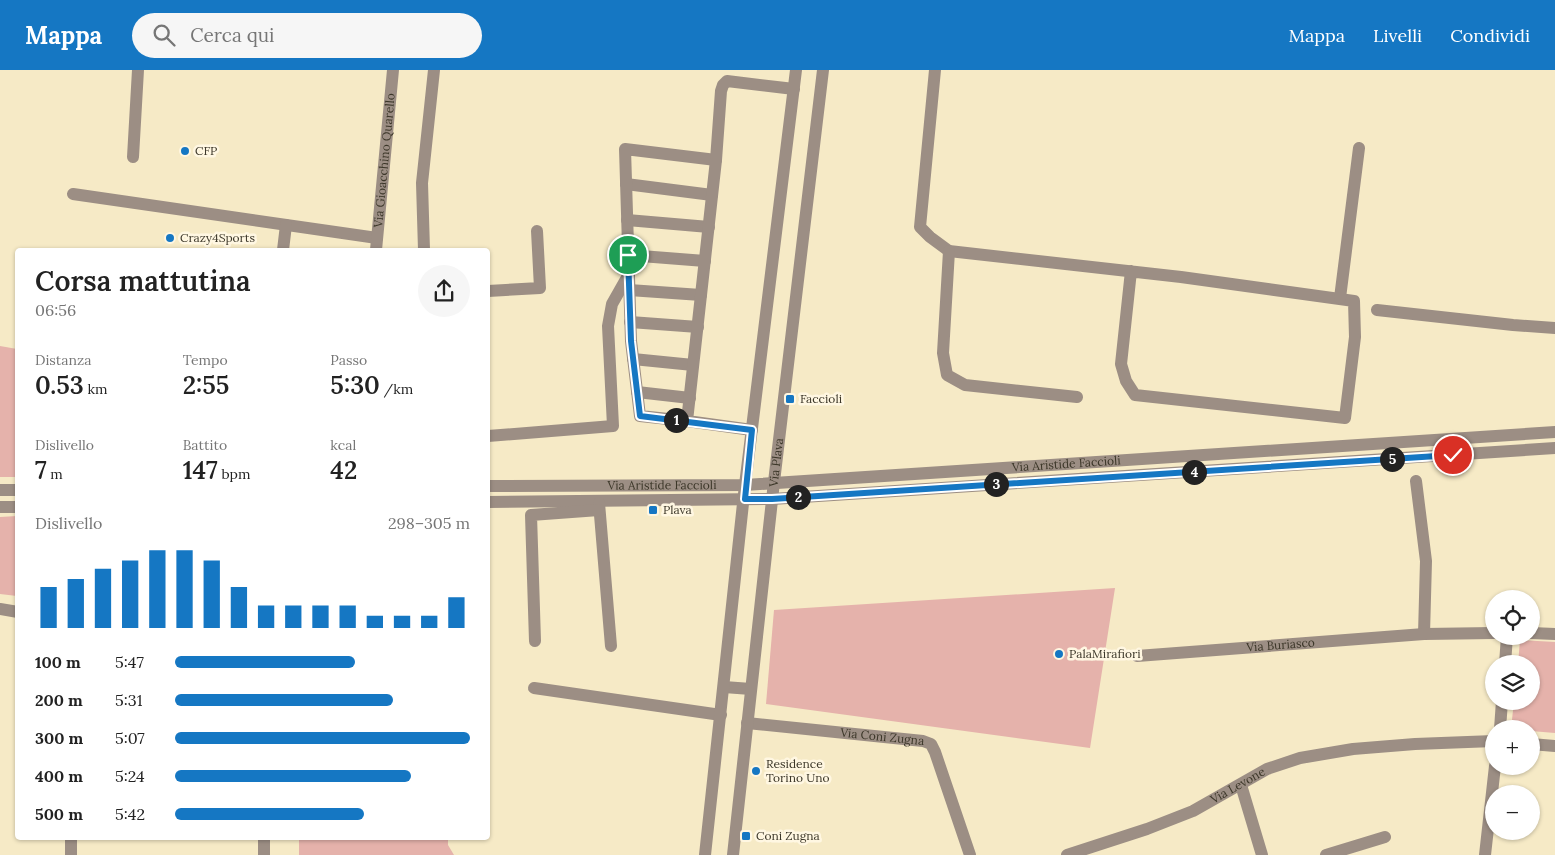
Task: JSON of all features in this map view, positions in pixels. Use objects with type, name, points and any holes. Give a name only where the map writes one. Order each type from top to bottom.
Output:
[{"type":"street","points":[[133,157],[138,70]]},
{"type":"street","name":"Via Gioacchino Quarello","points":[[376,244],[393,70]]},
{"type":"street","points":[[424,248],[422,183],[434,70]]},
{"type":"street","points":[[705,855],[745,499],[745,485],[796,70]]},
{"type":"street","name":"Via Plava","points":[[733,855],[772,499],[823,70]]},
{"type":"street","points":[[935,70],[920,227],[930,237],[949,251],[1131,272],[1354,301],[1355,337],[1346,418],[1135,395],[1126,382],[1121,364],[1131,272]]},
{"type":"street","points":[[687,421],[716,160],[721,91],[728,76],[794,89]]},
{"type":"street","points":[[1340,298],[1359,148]]},
{"type":"street","points":[[716,160],[624,149],[630,322],[640,416],[752,430]]},
{"type":"street","points":[[626,184],[712,195]]},
{"type":"street","points":[[73,194],[286,225],[376,244]]},
{"type":"street","points":[[627,220],[709,227]]},
{"type":"street","points":[[283,248],[286,225]]},
{"type":"street","points":[[490,291],[540,288],[537,231]]},
{"type":"street","points":[[949,251],[943,353],[947,375],[965,385],[1077,397]]},
{"type":"street","points":[[628,255],[705,261]]},
{"type":"street","points":[[490,436],[613,426],[608,326],[612,304],[629,274]]},
{"type":"street","points":[[629,290],[701,295]]},
{"type":"street","points":[[1377,310],[1555,328]]},
{"type":"street","points":[[630,322],[698,327]]},
{"type":"street","points":[[633,359],[693,364]]},
{"type":"street","points":[[637,392],[690,398]]},
{"type":"street","name":"Via Aristide Faccioli","points":[[490,486],[745,485],[1555,432]]},
{"type":"street","name":"Via Aristide Faccioli","points":[[490,502],[599,505],[772,499],[1555,448]]},
{"type":"street","points":[[1416,481],[1426,561],[1424,634]]},
{"type":"street","points":[[597,485],[611,646]]},
{"type":"street","points":[[0,490],[15,490]]},
{"type":"street","points":[[535,641],[531,515],[599,505]]},
{"type":"street","points":[[0,507],[15,507]]},
{"type":"street","points":[[0,609],[15,612]]},
{"type":"street","name":"Via Buriasco","points":[[1137,656],[1424,634],[1485,633]]},
{"type":"street","points":[[1540,633],[1555,634]]},
{"type":"street","points":[[724,687],[751,689]]},
{"type":"street","points":[[534,688],[721,716]]},
{"type":"street","name":"Via Coni Zugna","points":[[747,723],[923,740],[931,744],[970,855]]},
{"type":"street","name":"Via Levone","points":[[1067,855],[1147,829],[1193,811],[1267,768],[1300,758],[1353,749],[1485,741]]},
{"type":"street","points":[[1540,745],[1555,746]]},
{"type":"street","points":[[1485,855],[1494,775]]},
{"type":"street","points":[[1240,784],[1262,855]]},
{"type":"street","points":[[1326,855],[1385,837]]},
{"type":"street","points":[[71,840],[71,855]]},
{"type":"street","points":[[264,840],[264,855]]},
{"type":"shaded area","points":[[0,346],[15,349],[15,477],[0,477]]},
{"type":"shaded area","points":[[15,516],[15,596],[0,594],[0,517]]},
{"type":"shaded area","points":[[1115,588],[1090,748],[766,704],[774,610]]},
{"type":"shaded area","points":[[1540,641],[1555,642],[1555,733],[1540,732],[1540,720],[1512,720],[1513,710],[1540,710],[1540,655],[1519,655],[1520,645],[1540,645]]},
{"type":"shaded area","points":[[299,840],[448,840],[448,845],[454,855],[299,855]]},
{"type":"place","name":"CFP","points":[[185,151]]},
{"type":"place","name":"Crazy4Sports","points":[[170,238]]},
{"type":"place","name":"Faccioli","points":[[790,399]]},
{"type":"place","name":"Plava","points":[[653,510]]},
{"type":"place","name":"PalaMirafiori","points":[[1059,654]]},
{"type":"place","name":"Residence Torino Uno","points":[[756,771]]},
{"type":"place","name":"Coni Zugna","points":[[746,836]]},
{"type":"route","points":[[628,255],[631,341],[640,416],[752,430],[745,499],[772,499],[1453,455]]}]
